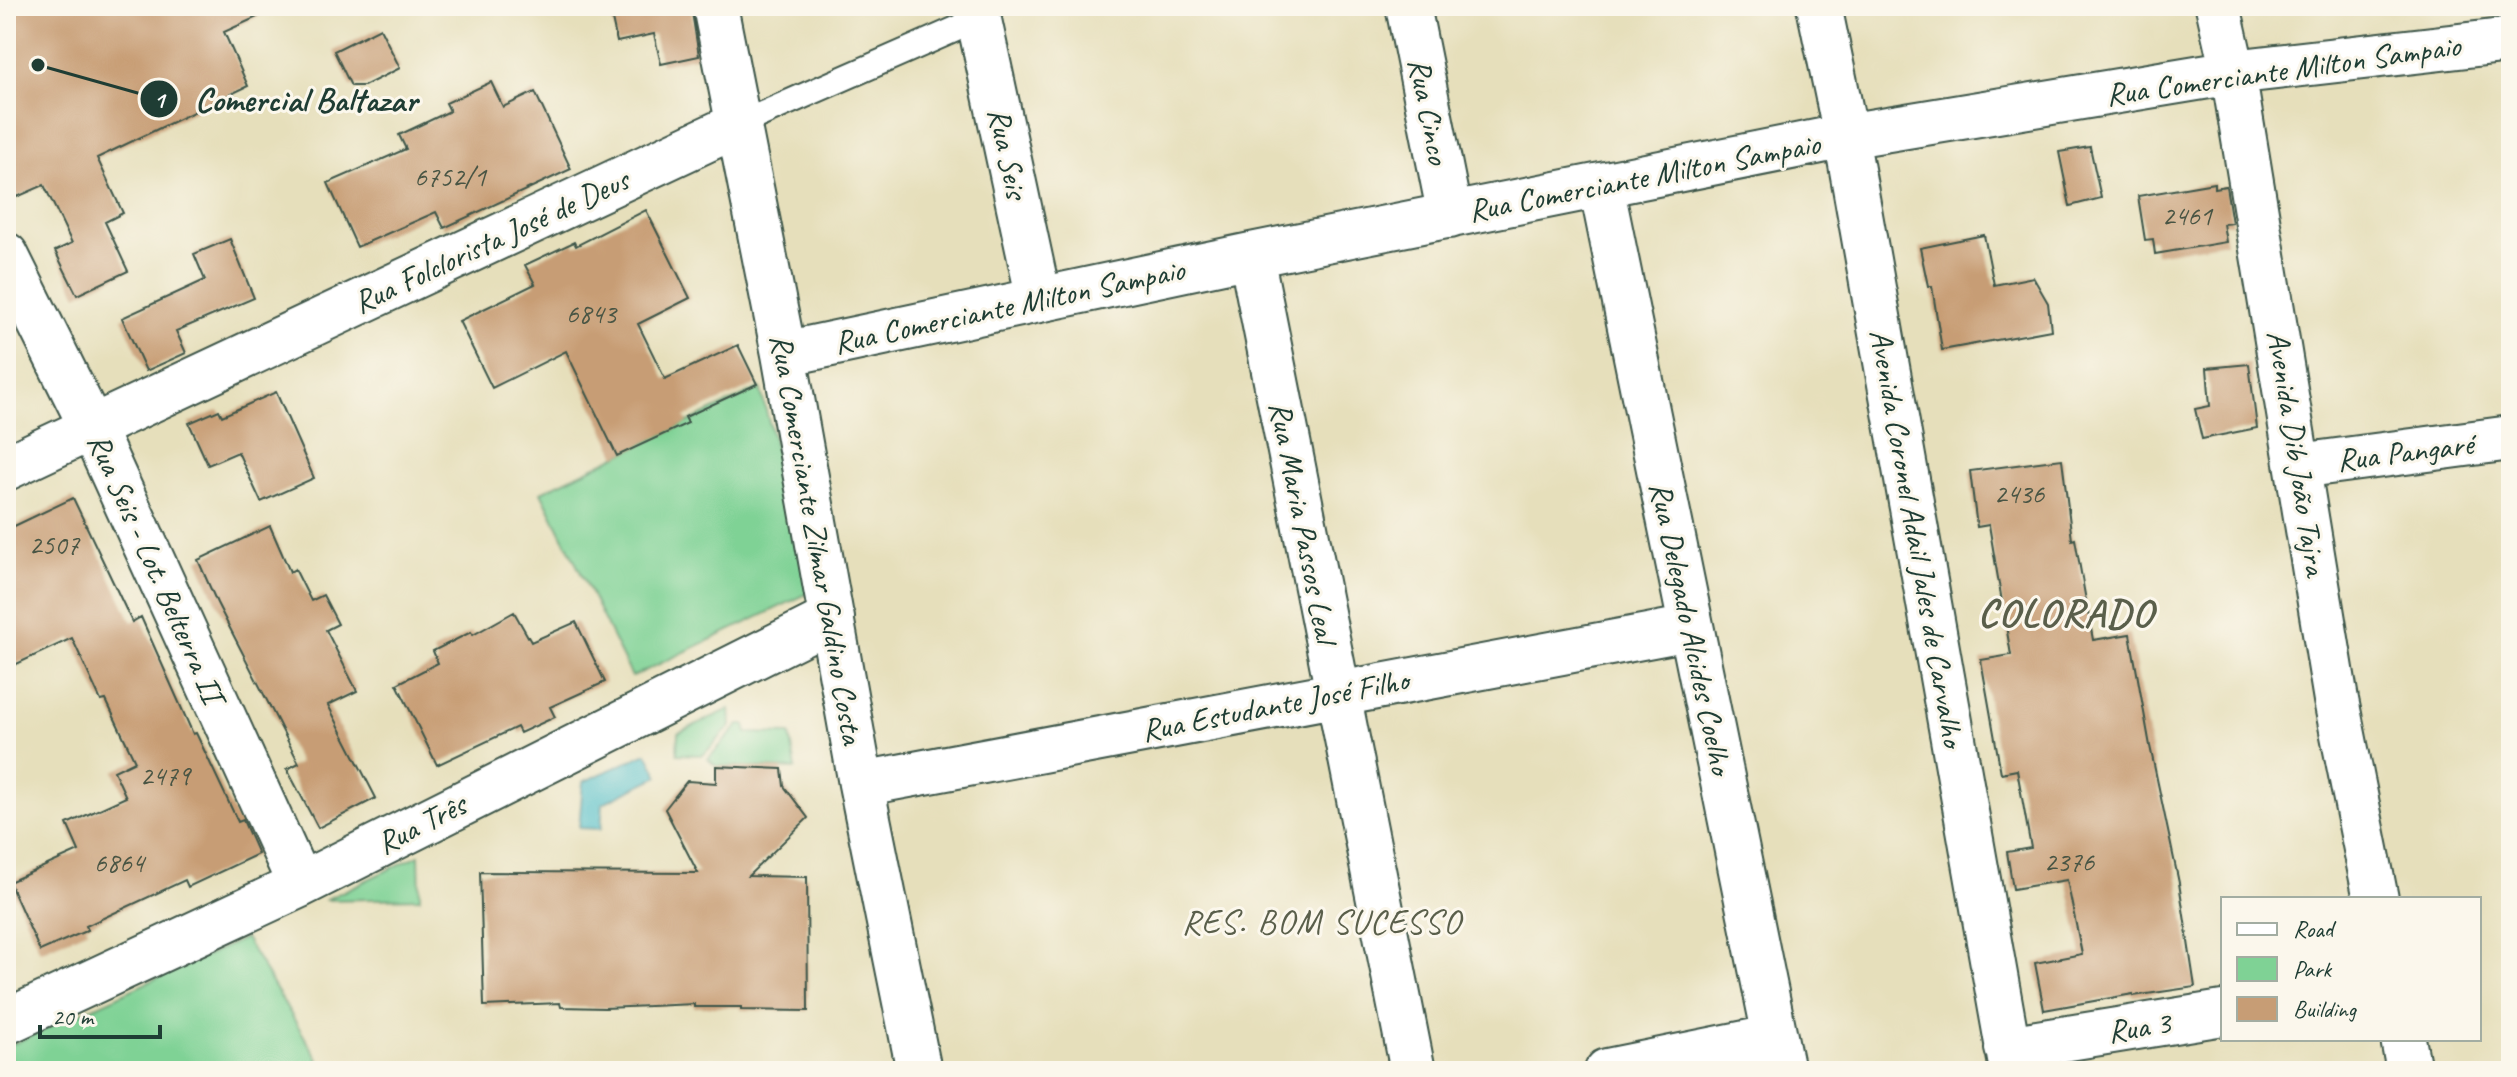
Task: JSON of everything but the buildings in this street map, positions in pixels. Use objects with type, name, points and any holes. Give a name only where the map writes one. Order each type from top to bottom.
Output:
[{"type":"street","name":"Rua Comerciante Zilmar Galdino Costa","points":[[715,6],[784,354],[861,784],[919,1071]]},
{"type":"street","name":"Rua Cinco","points":[[1408,6],[1450,216]]},
{"type":"street","name":"Avenida Coronel Adail Jales de Carvalho","points":[[1819,6],[1846,136],[2009,1059]]},
{"type":"street","name":"Avenida Dib João Tajra","points":[[2218,6],[2233,72],[2336,700],[2376,897]]},
{"type":"street","name":"Rua Seis","points":[[978,12],[1039,300]]},
{"type":"street","name":"Rua Comerciante Milton Sampaio","points":[[784,354],[1251,255],[1846,136],[2233,72],[2511,40]]},
{"type":"street","name":"Rua Folclorista José de Deus","points":[[6,468],[737,125]]},
{"type":"street","name":"Rua Delegado Alcides Coelho","points":[[1601,185],[1778,1054]]},
{"type":"street","name":"Rua Seis - Lot. Belterra II","points":[[6,255],[92,428],[300,885]]},
{"type":"street","name":"Rua Maria Passos Leal","points":[[1251,255],[1413,1071]]},
{"type":"street","name":"Rua Pangaré","points":[[2299,466],[2511,438]]},
{"type":"street","name":"Rua Três","points":[[6,1022],[300,885],[832,618]]},
{"type":"street","name":"Rua Estudante José Filho","points":[[861,784],[1690,628]]},
{"type":"street","name":"Rua 3","points":[[2009,1059],[2221,1013]]},
{"type":"street","points":[[2403,1041],[2409,1071]]},
{"type":"street","points":[[1607,1071],[1778,1054]]},
{"type":"lane","name":"Rua Folclorista José de Deus","points":[[737,125],[978,12]]},
{"type":"green space","points":[[760,388],[813,591],[632,677],[541,492]]},
{"type":"green space","points":[[730,709],[731,726],[703,755],[677,754],[678,733]]},
{"type":"green space","points":[[739,725],[745,725],[747,733],[790,734],[796,769],[716,766],[708,759]]},
{"type":"green space","points":[[419,855],[420,898],[325,900]]},
{"type":"green space","points":[[245,938],[325,1071],[6,1071],[6,1047]]},
{"type":"water","points":[[647,753],[659,776],[603,803],[601,829],[579,828],[583,782]]},
{"type":"place","name":"Comercial Baltazar","points":[[38,65]]},
{"type":"district","name":"COLORADO","points":[[2066,613]]},
{"type":"district","name":"RES. BOM SUCESSO","points":[[1322,921]]}]
